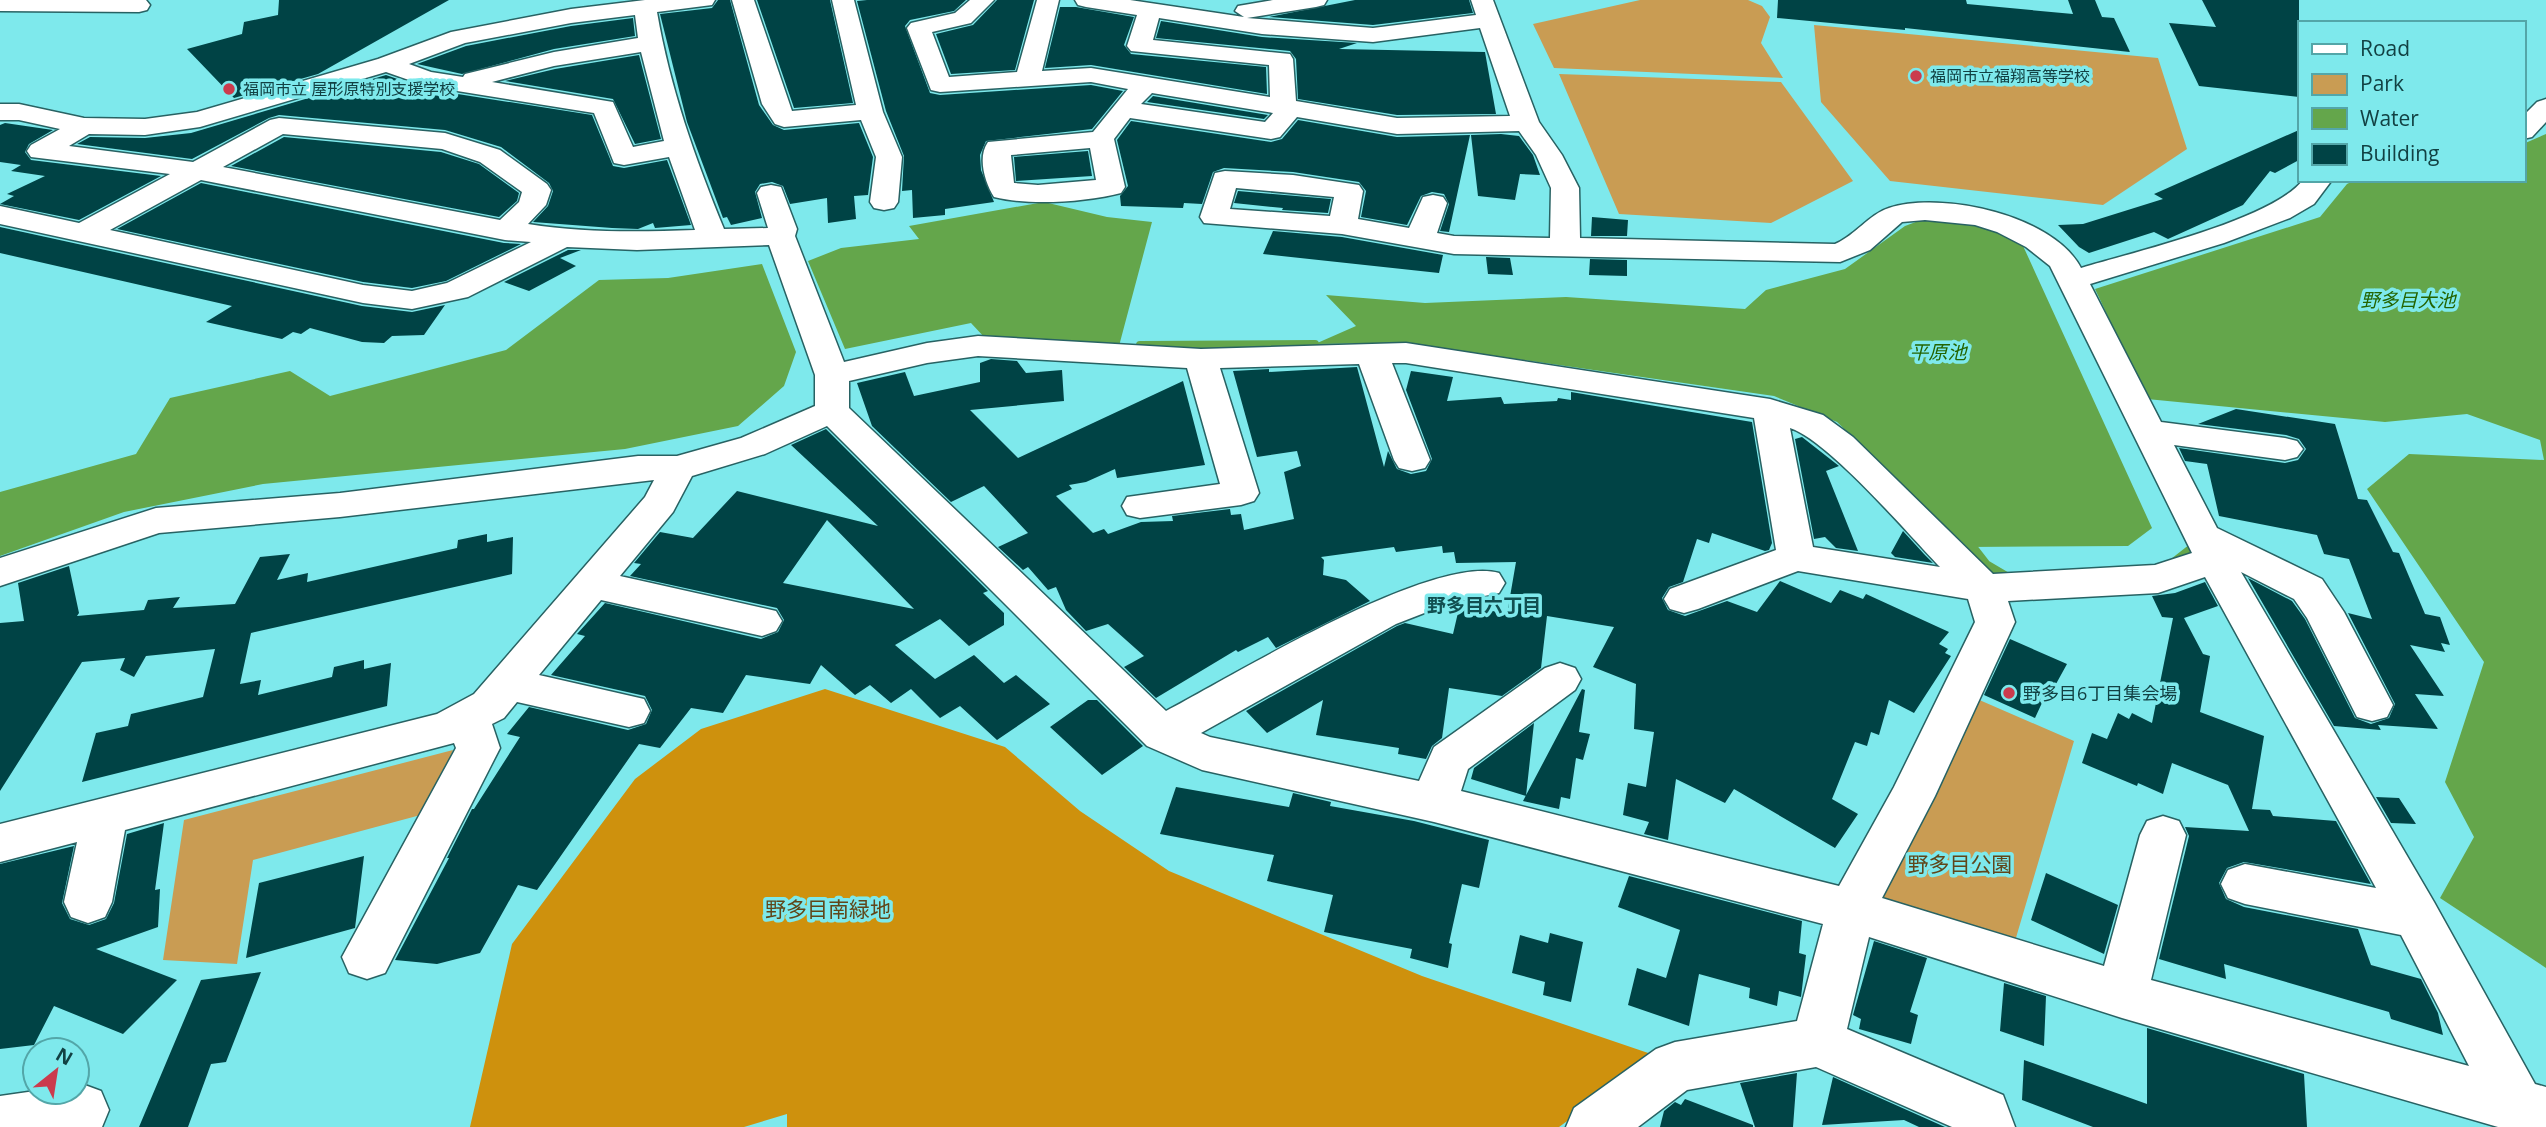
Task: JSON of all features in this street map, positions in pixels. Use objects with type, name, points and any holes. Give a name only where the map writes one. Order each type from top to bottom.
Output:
[{"type":"street","points":[[455,84],[554,59],[647,25],[704,0]]},
{"type":"street","points":[[743,0],[775,104],[784,119],[870,112]]},
{"type":"street","points":[[843,0],[870,112],[890,157],[884,201]]},
{"type":"street","points":[[983,0],[962,18],[919,28],[940,85],[1091,75],[1397,126],[1525,123]]},
{"type":"street","points":[[1028,78],[1048,0]]},
{"type":"street","points":[[1086,0],[1315,32],[1373,35],[1485,10],[1525,123],[1549,155],[1565,188],[1565,247]]},
{"type":"street","points":[[1205,18],[1317,0]]},
{"type":"street","points":[[0,4],[139,5]]},
{"type":"street","points":[[0,112],[19,112],[84,126],[145,128],[200,119],[387,64],[459,37],[572,8],[647,25]]},
{"type":"street","points":[[1150,10],[1139,47],[1299,59]]},
{"type":"street","points":[[647,25],[677,147],[713,238]]},
{"type":"street","points":[[1123,109],[1271,131],[1286,114],[1283,105],[1299,59],[1315,32]]},
{"type":"street","points":[[387,64],[426,79],[604,107],[624,157],[677,147]]},
{"type":"street","points":[[1101,139],[1146,84]]},
{"type":"street","points":[[2525,129],[2546,107]]},
{"type":"street","points":[[84,126],[40,151],[112,156],[505,231],[562,238],[637,241],[780,236]]},
{"type":"street","points":[[83,233],[279,127],[445,141],[490,156],[537,190],[532,205],[505,231]]},
{"type":"street","points":[[2072,280],[2214,237],[2280,212],[2304,198],[2316,182]]},
{"type":"street","points":[[771,193],[783,229],[780,236],[832,393],[1162,734],[1202,753],[1434,803],[1851,910],[2122,995],[2529,1115]]},
{"type":"street","points":[[1420,239],[1433,203]]},
{"type":"street","points":[[1342,225],[1454,245],[1840,253],[1861,243],[1884,221],[1898,214],[1922,211],[1959,213],[1997,221],[2045,245],[2063,262],[2208,548],[2529,1115]]},
{"type":"street","points":[[0,215],[363,294],[412,300],[457,290],[562,238]]},
{"type":"street","points":[[0,572],[156,521],[340,505],[638,468],[678,468],[753,446],[832,393],[926,353],[978,345],[1200,359],[1406,353],[1770,410],[1811,423],[1841,445],[1984,588],[1995,622],[1912,796],[1851,910],[1818,1042]]},
{"type":"street","points":[[1372,354],[1412,460]]},
{"type":"street","points":[[1140,506],[1241,493],[1200,359]]},
{"type":"street","points":[[1770,410],[1796,557]]},
{"type":"street","points":[[2149,431],[2285,449]]},
{"type":"street","points":[[0,843],[448,728],[489,706],[660,503],[678,468]]},
{"type":"street","points":[[1684,599],[1796,557],[1984,588],[2158,579],[2208,548]]},
{"type":"street","points":[[2208,548],[2308,589],[2324,612],[2372,705]]},
{"type":"street","points":[[1162,734],[1382,614],[1444,590],[1485,583]]},
{"type":"street","points":[[592,584],[762,621]]},
{"type":"street","points":[[1434,803],[1450,759],[1560,679]]},
{"type":"street","points":[[507,684],[629,711]]},
{"type":"street","points":[[367,957],[478,748],[468,717]]},
{"type":"street","points":[[88,902],[105,816]]},
{"type":"street","points":[[2122,995],[2163,835]]},
{"type":"street","points":[[2245,884],[2417,917]]},
{"type":"street","points":[[1593,1127],[1675,1067],[1818,1042],[1996,1123]]},
{"type":"street","points":[[0,1122],[82,1110]]},
{"type":"green space","points":[[1640,0],[1748,0],[1762,6],[1770,17],[1761,43],[1783,78],[1554,68],[1533,24]]},
{"type":"green space","points":[[1814,25],[2158,58],[2187,149],[2103,205],[1890,181],[1821,102]]},
{"type":"green space","points":[[1559,74],[1781,82],[1853,181],[1771,223],[1619,214]]},
{"type":"green space","name":"野多目南緑地","points":[[825,689],[1005,747],[1080,811],[1169,871],[1422,976],[1657,1056],[1559,1127],[787,1127],[787,1114],[744,1127],[470,1127],[512,944],[635,779],[701,729]]},
{"type":"green space","name":"野多目公園","points":[[1961,692],[2074,741],[2010,958],[1851,910]]},
{"type":"green space","points":[[453,750],[428,813],[253,860],[237,964],[163,960],[184,820]]},
{"type":"water","name":"野多目大池","points":[[2546,134],[2546,968],[2440,898],[2474,837],[2445,782],[2484,662],[2367,489],[2409,454],[2544,460],[2540,440],[2467,414],[2385,422],[2147,399],[2095,289],[2320,217],[2351,182],[2525,182],[2525,143]]},
{"type":"water","points":[[1044,202],[1107,217],[1152,222],[1119,346],[985,338],[971,323],[845,349],[808,261],[841,248],[919,239],[909,226]]},
{"type":"water","name":"平原池","points":[[1929,217],[1984,224],[2019,237],[2152,528],[2128,546],[1967,547],[1837,422],[1774,396],[1405,343],[1315,344],[1356,326],[1326,295],[1425,303],[1566,297],[1745,309],[1766,290],[1845,269],[1905,226]]},
{"type":"water","points":[[762,264],[796,352],[784,386],[738,426],[625,449],[263,484],[124,512],[0,556],[0,492],[136,454],[170,398],[290,371],[330,396],[506,350],[599,280],[668,278]]},
{"type":"building","points":[[279,0],[449,0],[318,74],[234,98],[187,49],[242,34],[244,22],[278,15]]},
{"type":"building","points":[[718,0],[730,0],[759,105],[773,125],[784,130],[859,123],[873,157],[868,195],[854,196],[856,219],[828,223],[827,198],[790,204],[783,186],[772,182],[760,184],[755,192],[762,218],[731,225],[727,217],[723,218],[687,122],[660,14],[712,8]]},
{"type":"building","points":[[757,0],[830,0],[853,103],[794,108]]},
{"type":"building","points":[[966,0],[954,11],[910,20],[905,26],[930,93],[940,95],[1091,85],[1123,91],[1092,129],[986,141],[980,155],[981,170],[994,202],[945,209],[945,215],[913,218],[912,190],[902,191],[904,156],[886,111],[857,1]]},
{"type":"building","points":[[997,0],[1034,0],[1015,70],[951,74],[936,34],[973,25]]},
{"type":"building","points":[[1355,0],[1469,0],[1473,13],[1373,25],[1269,17]]},
{"type":"building","points":[[1778,0],[1966,0],[1967,4],[2073,14],[2068,0],[2095,0],[2102,17],[2114,18],[2130,52],[1905,28],[1777,18]]},
{"type":"building","points":[[2202,0],[2299,0],[2298,97],[2199,86],[2169,23],[2216,27]]},
{"type":"building","points":[[1060,7],[1076,7],[1134,17],[1124,45],[1131,54],[1266,67],[1267,94],[1091,65],[1045,68]]},
{"type":"building","points":[[633,18],[635,36],[554,49],[462,74],[417,64],[466,46],[571,26]]},
{"type":"building","points":[[1161,21],[1262,37],[1357,43],[1339,49],[1485,52],[1496,114],[1397,115],[1298,99],[1296,59],[1290,51],[1156,38]]},
{"type":"building","points":[[639,55],[661,139],[635,144],[613,99],[505,81],[555,69]]},
{"type":"building","points":[[386,75],[426,89],[592,115],[613,166],[624,168],[667,160],[691,225],[655,228],[653,223],[638,229],[533,222],[548,206],[553,191],[549,183],[501,147],[445,130],[279,115],[192,159],[77,144],[90,137],[145,138],[191,133]]},
{"type":"building","points":[[1153,96],[1268,115],[1264,119],[1147,102]]},
{"type":"building","points":[[1298,120],[1397,137],[1470,135],[1449,232],[1440,231],[1449,204],[1444,194],[1432,192],[1421,196],[1407,225],[1361,217],[1366,191],[1359,182],[1293,172],[1224,168],[1213,172],[1202,204],[1184,203],[1183,208],[1121,206],[1120,196],[1128,186],[1117,140],[1131,121],[1271,142],[1282,139]]},
{"type":"building","points":[[5,123],[53,130],[29,144],[25,152],[31,160],[161,176],[79,220],[0,204],[14,196],[7,194],[45,176],[11,171],[21,165],[0,162],[0,125]]},
{"type":"building","points":[[2298,130],[2298,161],[2275,173],[2270,171],[2243,205],[2168,239],[2154,232],[2089,253],[2079,247],[2058,225],[2083,224],[2163,199],[2154,194]]},
{"type":"building","points":[[1471,135],[1519,136],[1533,155],[1540,175],[1520,174],[1515,200],[1478,196]]},
{"type":"building","points":[[284,137],[441,152],[479,164],[519,193],[517,201],[499,217],[231,166]]},
{"type":"building","points":[[1088,151],[1092,176],[1016,181],[1014,157]]},
{"type":"building","points":[[201,183],[504,243],[521,244],[446,281],[412,288],[363,282],[117,229]]},
{"type":"building","points":[[1238,191],[1331,199],[1328,213],[1282,210],[1283,208],[1234,203]]},
{"type":"building","points":[[1592,217],[1628,220],[1627,236],[1591,236]]},
{"type":"building","points":[[0,227],[362,306],[412,312],[445,305],[424,335],[392,336],[384,343],[362,342],[310,328],[301,334],[293,332],[282,339],[206,322],[232,306],[0,253]]},
{"type":"building","points":[[1273,231],[1342,237],[1443,255],[1439,273],[1263,254]]},
{"type":"building","points":[[568,250],[581,250],[560,258],[576,266],[529,291],[504,282]]},
{"type":"building","points":[[1486,257],[1510,258],[1513,275],[1488,274]]},
{"type":"building","points":[[1590,259],[1627,260],[1627,276],[1589,275]]},
{"type":"building","points":[[991,359],[1017,361],[1026,373],[1062,370],[1064,401],[970,410],[1018,458],[1183,381],[1205,465],[1117,478],[1115,469],[1086,482],[1069,485],[1072,489],[1056,496],[1093,533],[1104,529],[1108,534],[1141,522],[1173,521],[1172,516],[1230,509],[1231,515],[1241,514],[1244,530],[1294,519],[1284,472],[1301,466],[1297,451],[1257,457],[1233,371],[1269,369],[1269,372],[1357,367],[1384,467],[1388,451],[1397,469],[1411,474],[1426,471],[1432,459],[1406,390],[1411,371],[1453,377],[1447,401],[1501,397],[1504,404],[1557,401],[1558,398],[1571,400],[1571,392],[1752,422],[1772,543],[1769,550],[1765,551],[1712,533],[1709,543],[1697,539],[1683,582],[1669,587],[1662,598],[1668,610],[1685,616],[1727,601],[1757,612],[1780,581],[1831,603],[1840,590],[1863,599],[1866,594],[1949,632],[1939,644],[1948,649],[1945,653],[1951,656],[1914,713],[1889,700],[1879,735],[1871,732],[1867,746],[1855,742],[1832,799],[1858,814],[1835,848],[1734,789],[1725,803],[1676,779],[1668,840],[1644,834],[1649,822],[1623,815],[1628,783],[1646,787],[1654,732],[1634,729],[1636,684],[1593,667],[1614,627],[1547,616],[1541,668],[1502,696],[1449,688],[1442,738],[1432,746],[1426,759],[1398,754],[1399,748],[1316,735],[1323,700],[1267,733],[1246,711],[1397,626],[1405,623],[1453,634],[1460,604],[1507,614],[1516,562],[1456,563],[1454,552],[1443,553],[1442,546],[1396,552],[1394,547],[1321,557],[1324,560],[1323,575],[1346,580],[1370,601],[1276,648],[1268,637],[1238,652],[1236,650],[1156,698],[1124,667],[1144,656],[1108,624],[1086,631],[1066,610],[1056,587],[1048,590],[1028,567],[1023,570],[998,547],[1028,533],[984,486],[951,502],[872,426],[857,383],[905,372],[914,396],[980,382],[980,363]]},
{"type":"building","points":[[2236,409],[2335,424],[2358,499],[2367,500],[2393,552],[2399,553],[2425,614],[2440,617],[2450,645],[2441,643],[2445,652],[2410,645],[2444,696],[2415,694],[2438,729],[2378,725],[2381,730],[2334,726],[2248,578],[2292,601],[2305,619],[2355,718],[2371,724],[2389,718],[2395,704],[2348,613],[2372,619],[2349,559],[2324,554],[2317,535],[2219,516],[2207,464],[2185,461],[2179,448],[2285,463],[2298,460],[2306,449],[2299,439],[2286,435],[2198,424]]},
{"type":"building","points":[[826,429],[988,591],[983,593],[1004,613],[1004,625],[969,646],[940,619],[895,645],[935,679],[974,655],[1004,683],[1016,675],[1050,704],[997,740],[960,706],[940,718],[911,689],[891,703],[870,685],[855,695],[821,665],[810,684],[746,675],[723,713],[691,708],[660,748],[639,744],[537,890],[518,885],[480,953],[437,964],[395,960],[472,809],[520,737],[507,734],[529,707],[628,730],[646,724],[652,710],[645,696],[551,675],[585,636],[577,634],[605,603],[761,639],[778,632],[784,620],[777,608],[630,576],[641,564],[634,563],[660,532],[693,538],[737,491],[878,526],[791,445]],"holes":[[[827,520],[914,609],[783,583]]]},
{"type":"building","points":[[1802,437],[1839,466],[1826,471],[1858,551],[1836,548],[1825,537],[1814,539],[1795,439]]},
{"type":"building","points":[[1903,531],[1933,563],[1895,557],[1891,553]]},
{"type":"building","points":[[487,534],[487,542],[513,537],[512,574],[251,633],[240,684],[261,680],[258,695],[332,677],[334,667],[364,660],[364,669],[391,663],[387,706],[82,782],[96,733],[128,726],[131,714],[203,697],[215,649],[146,656],[134,677],[120,670],[125,658],[82,662],[0,791],[0,623],[24,621],[18,583],[69,566],[79,613],[77,616],[144,610],[148,600],[180,597],[173,608],[235,604],[260,557],[290,554],[277,580],[308,573],[307,582],[457,548],[458,540]]},
{"type":"building","points":[[2205,582],[2218,606],[2184,618],[2203,654],[2210,656],[2200,712],[2264,736],[2252,809],[2270,810],[2273,816],[2336,821],[2371,884],[2244,862],[2227,868],[2219,883],[2226,899],[2244,907],[2358,929],[2371,965],[2421,979],[2438,1013],[2443,1035],[2391,1019],[2389,1012],[2224,964],[2226,979],[2159,959],[2189,836],[2185,827],[2249,831],[2228,785],[2172,763],[2163,794],[2082,763],[2092,733],[2107,739],[2118,713],[2129,719],[2132,713],[2152,723],[2173,618],[2162,617],[2152,596],[2175,593]]},
{"type":"building","points":[[2010,639],[2067,664],[2051,693],[2047,692],[2035,718],[1984,695]]},
{"type":"building","points":[[1582,689],[1585,690],[1579,732],[1590,734],[1583,760],[1576,758],[1570,799],[1561,797],[1559,809],[1523,801]]},
{"type":"building","points":[[1088,700],[1097,700],[1143,746],[1102,775],[1050,727]]},
{"type":"building","points":[[1534,723],[1526,796],[1471,779],[1474,768]]},
{"type":"building","points":[[1176,787],[1289,807],[1293,793],[1331,802],[1330,806],[1414,821],[1489,840],[1479,888],[1462,884],[1449,943],[1452,944],[1448,968],[1410,958],[1412,949],[1324,932],[1333,895],[1267,881],[1274,855],[1160,834]]},
{"type":"building","points":[[2376,797],[2399,798],[2416,824],[2391,823]]},
{"type":"building","points":[[164,823],[155,890],[160,889],[158,927],[96,949],[177,980],[123,1034],[54,1006],[39,1036],[21,1036],[21,1047],[0,1049],[0,864],[74,846],[62,903],[70,919],[89,925],[106,919],[114,903],[127,834]]},
{"type":"building","points":[[364,856],[355,928],[246,958],[259,883]]},
{"type":"building","points":[[2046,873],[2118,905],[2104,954],[2031,920]]},
{"type":"building","points":[[1629,876],[1802,921],[1799,953],[1806,955],[1801,997],[1779,991],[1777,1006],[1749,998],[1750,988],[1699,974],[1689,1026],[1628,1005],[1637,968],[1666,978],[1680,930],[1618,907]]},
{"type":"building","points":[[1550,933],[1583,942],[1571,1002],[1543,995],[1545,982],[1512,973],[1520,935],[1548,943]]},
{"type":"building","points":[[1874,941],[1927,958],[1910,1012],[1918,1015],[1911,1044],[1859,1029],[1861,1019],[1853,1015]]},
{"type":"building","points":[[261,972],[226,1062],[211,1064],[188,1127],[139,1127],[201,980]]},
{"type":"building","points":[[2004,983],[2046,996],[2044,1046],[2000,1031]]},
{"type":"building","points":[[2147,1028],[2304,1074],[2307,1127],[2093,1127],[2022,1100],[2024,1060],[2147,1104]]},
{"type":"building","points":[[1797,1073],[1793,1127],[1755,1127],[1740,1083]]},
{"type":"building","points":[[1833,1077],[1945,1127],[1919,1127],[1904,1120],[1822,1125]]},
{"type":"building","points":[[1685,1099],[1753,1127],[1660,1127],[1664,1111],[1675,1102],[1681,1105]]},
{"type":"waterway","points":[[1140,345],[1315,344]]},
{"type":"waterway","points":[[2174,563],[2197,545]]},
{"type":"waterway","points":[[1972,547],[1986,565],[2008,578]]},
{"type":"place","name":"福岡市立福翔高等学校","points":[[1916,76]]},
{"type":"place","name":"福岡市立 屋形原特別支援学校","points":[[229,89]]},
{"type":"place","name":"野多目6丁目集会場","points":[[2009,693]]},
{"type":"district","name":"野多目六丁目","points":[[1484,605]]}]
